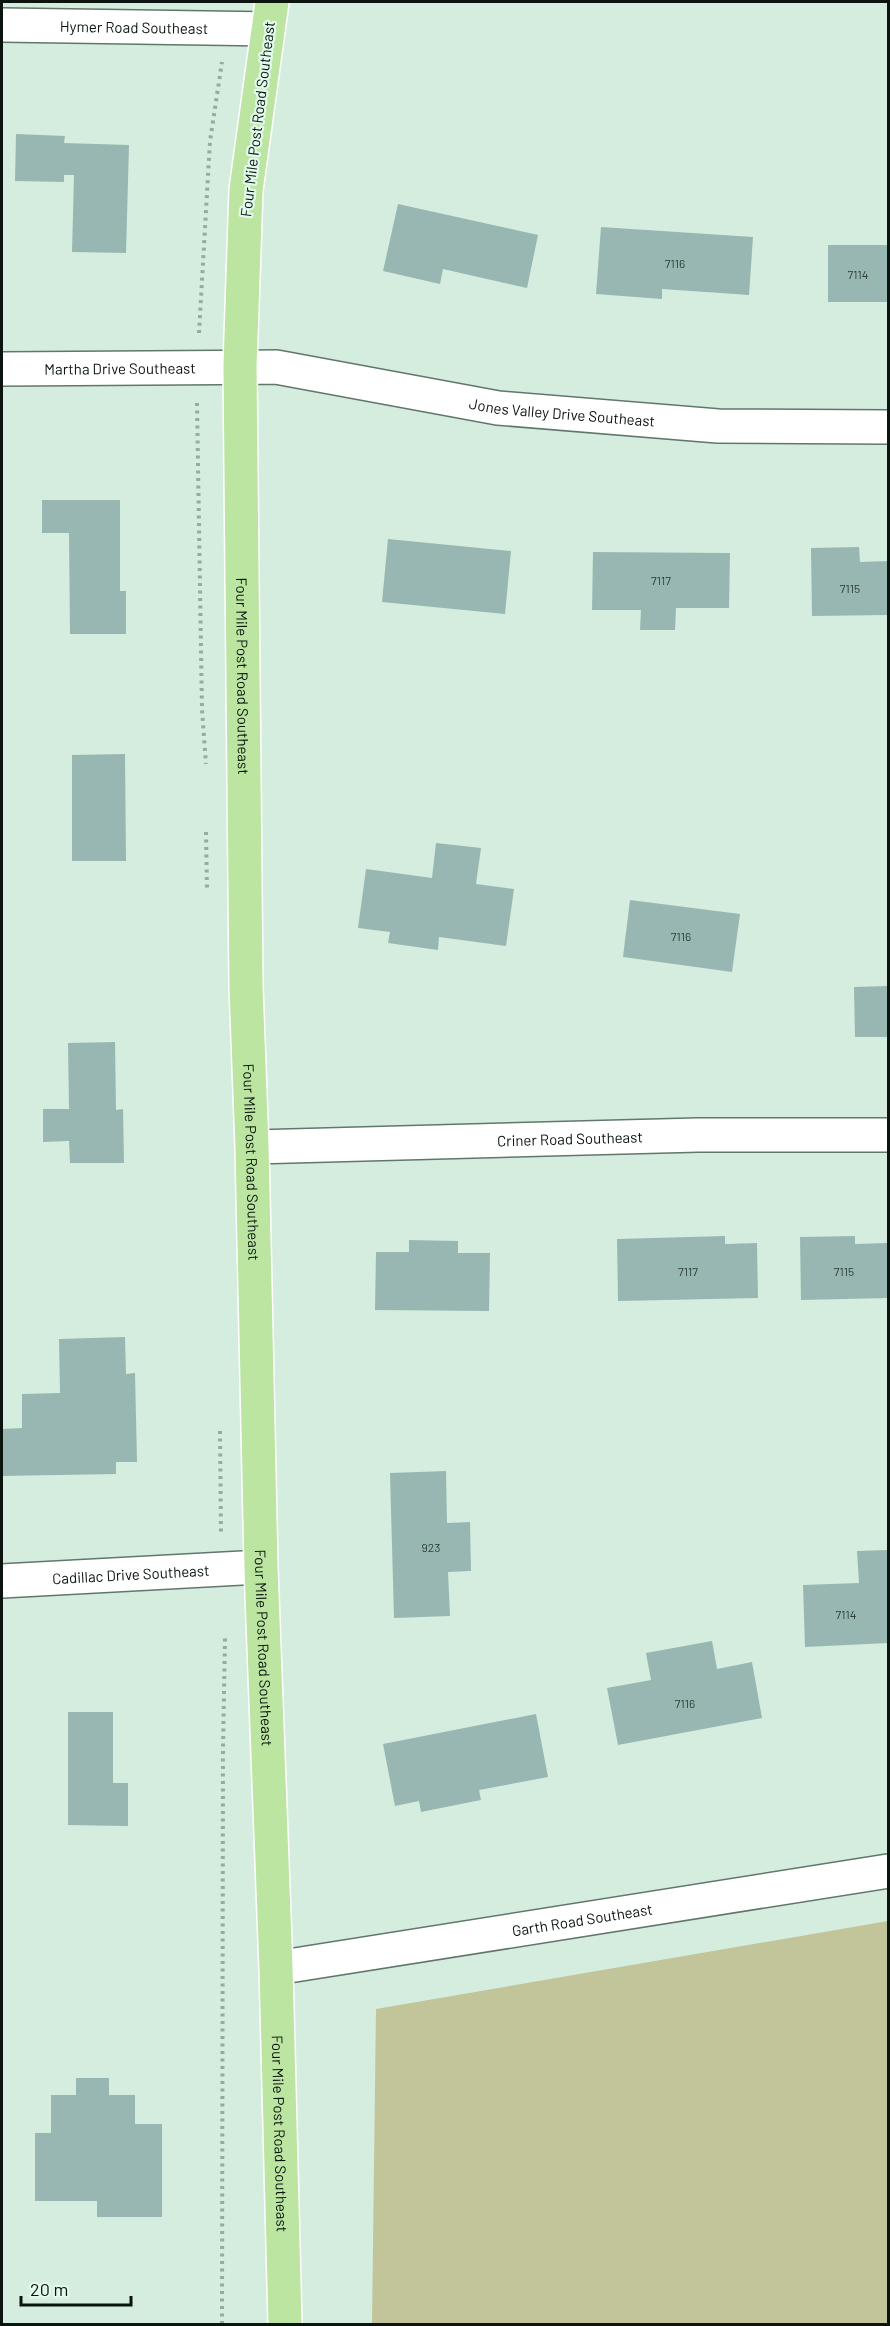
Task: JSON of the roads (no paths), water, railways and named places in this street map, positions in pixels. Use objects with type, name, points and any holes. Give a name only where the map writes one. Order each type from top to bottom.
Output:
[{"type":"main road","name":"Four Mile Post Road Southeast","points":[[269,15],[246,190],[240,366],[246,986],[252,1147],[261,1567],[276,1968],[285,2325]]},
{"type":"street","name":"Hymer Road Southeast","points":[[2,25],[228,28],[269,15]]},
{"type":"street","name":"Martha Drive Southeast","points":[[2,369],[240,366]]},
{"type":"street","name":"Jones Valley Drive Southeast","points":[[240,366],[276,367],[498,408],[718,426],[888,427]]},
{"type":"street","name":"Criner Road Southeast","points":[[252,1147],[698,1135],[888,1135]]},
{"type":"street","name":"Cadillac Drive Southeast","points":[[2,1581],[261,1567]]},
{"type":"street","name":"Garth Road Southeast","points":[[276,1968],[888,1871]]}]
